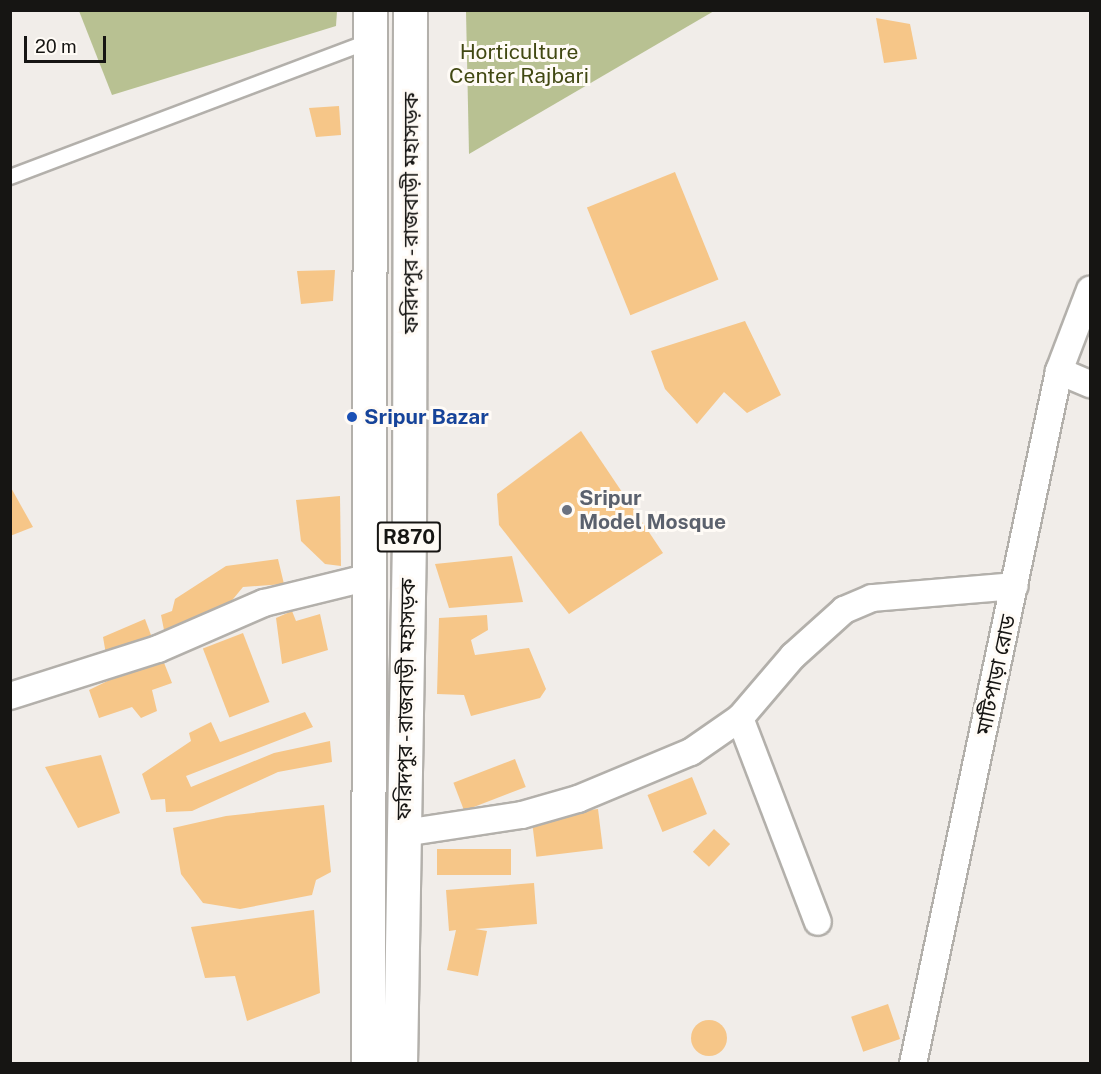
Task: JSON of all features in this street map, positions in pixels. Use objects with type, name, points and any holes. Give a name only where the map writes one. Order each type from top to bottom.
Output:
[{"type":"main road","name":"ফরিদপুর - রাজবাড়ী মহাসড়ক","points":[[400,1064],[404,833],[410,10]]},
{"type":"main road","name":"ফরিদপুর - রাজবাড়ী মহাসড়ক","points":[[368,1064],[370,26]]},
{"type":"street","name":"মাটিপাড়া রোড","points":[[913,1064],[1059,371],[1090,290]]},
{"type":"street","points":[[1059,371],[1090,384]]},
{"type":"street","points":[[10,696],[158,649],[264,603],[370,577]]},
{"type":"street","points":[[404,833],[522,815],[578,799],[691,752],[740,718],[793,656],[844,610],[872,598],[1014,586]]},
{"type":"street","points":[[740,718],[818,922]]},
{"type":"lane","points":[[10,177],[370,26]]},
{"type":"green space","name":"Horticulture Center Rajbari","points":[[466,10],[714,11],[469,154]]},
{"type":"green space","points":[[79,11],[337,11],[336,26],[112,95]]},
{"type":"building","points":[[876,18],[910,24],[917,59],[884,63]]},
{"type":"building","points":[[339,106],[341,135],[316,137],[309,108]]},
{"type":"building","points":[[675,172],[718,280],[630,315],[587,208]]},
{"type":"building","points":[[335,270],[333,301],[301,304],[297,271]]},
{"type":"building","points":[[745,321],[781,395],[747,413],[724,392],[697,424],[665,389],[651,351]]},
{"type":"building","name":"Sripur Model Mosque","points":[[581,431],[663,553],[569,614],[499,525],[497,494]]},
{"type":"building","points":[[10,486],[33,527],[10,536]]},
{"type":"building","points":[[340,496],[341,566],[325,564],[301,541],[296,500]]},
{"type":"building","points":[[512,556],[523,602],[449,608],[435,564]]},
{"type":"building","points":[[278,559],[284,584],[243,587],[229,604],[166,640],[161,615],[172,611],[175,599],[226,566]]},
{"type":"building","points":[[292,611],[296,621],[320,614],[328,650],[282,664],[276,618]]},
{"type":"building","points":[[487,615],[488,630],[471,640],[475,655],[529,648],[546,689],[540,698],[471,716],[464,695],[437,694],[439,618]]},
{"type":"building","points":[[145,619],[154,643],[107,660],[103,637]]},
{"type":"building","points":[[243,633],[270,702],[229,717],[203,648]]},
{"type":"building","points":[[161,655],[172,683],[152,690],[157,711],[141,718],[132,707],[99,718],[89,690]]},
{"type":"building","points":[[305,712],[313,727],[186,776],[191,787],[274,753],[330,741],[332,762],[278,772],[192,811],[166,812],[165,799],[151,800],[142,774],[191,741],[189,733],[211,722],[220,742]]},
{"type":"building","points":[[101,755],[120,813],[78,828],[45,767]]},
{"type":"building","points":[[515,759],[526,787],[464,811],[453,783]]},
{"type":"building","points":[[692,777],[707,814],[662,832],[647,795]]},
{"type":"building","points":[[324,805],[331,872],[316,880],[312,895],[240,909],[203,903],[181,874],[173,828],[226,816]]},
{"type":"building","points":[[598,809],[603,849],[536,857],[531,817]]},
{"type":"building","points":[[714,829],[730,844],[709,867],[693,852]]},
{"type":"building","points":[[437,849],[511,849],[511,875],[437,875]]},
{"type":"building","points":[[534,883],[537,924],[475,929],[487,931],[478,976],[447,970],[456,930],[449,931],[446,890]]},
{"type":"building","points":[[314,910],[320,993],[247,1021],[235,976],[205,978],[191,927]]},
{"type":"building","points":[[888,1004],[900,1039],[863,1052],[851,1017]]},
{"type":"building","points":[[709,1020],[722,1025],[727,1038],[722,1051],[709,1056],[696,1051],[691,1038],[696,1025]]},
{"type":"place","name":"Sripur Bazar","points":[[352,417]]},
{"type":"place","name":"Sripur Model Mosque","points":[[567,510]]}]
